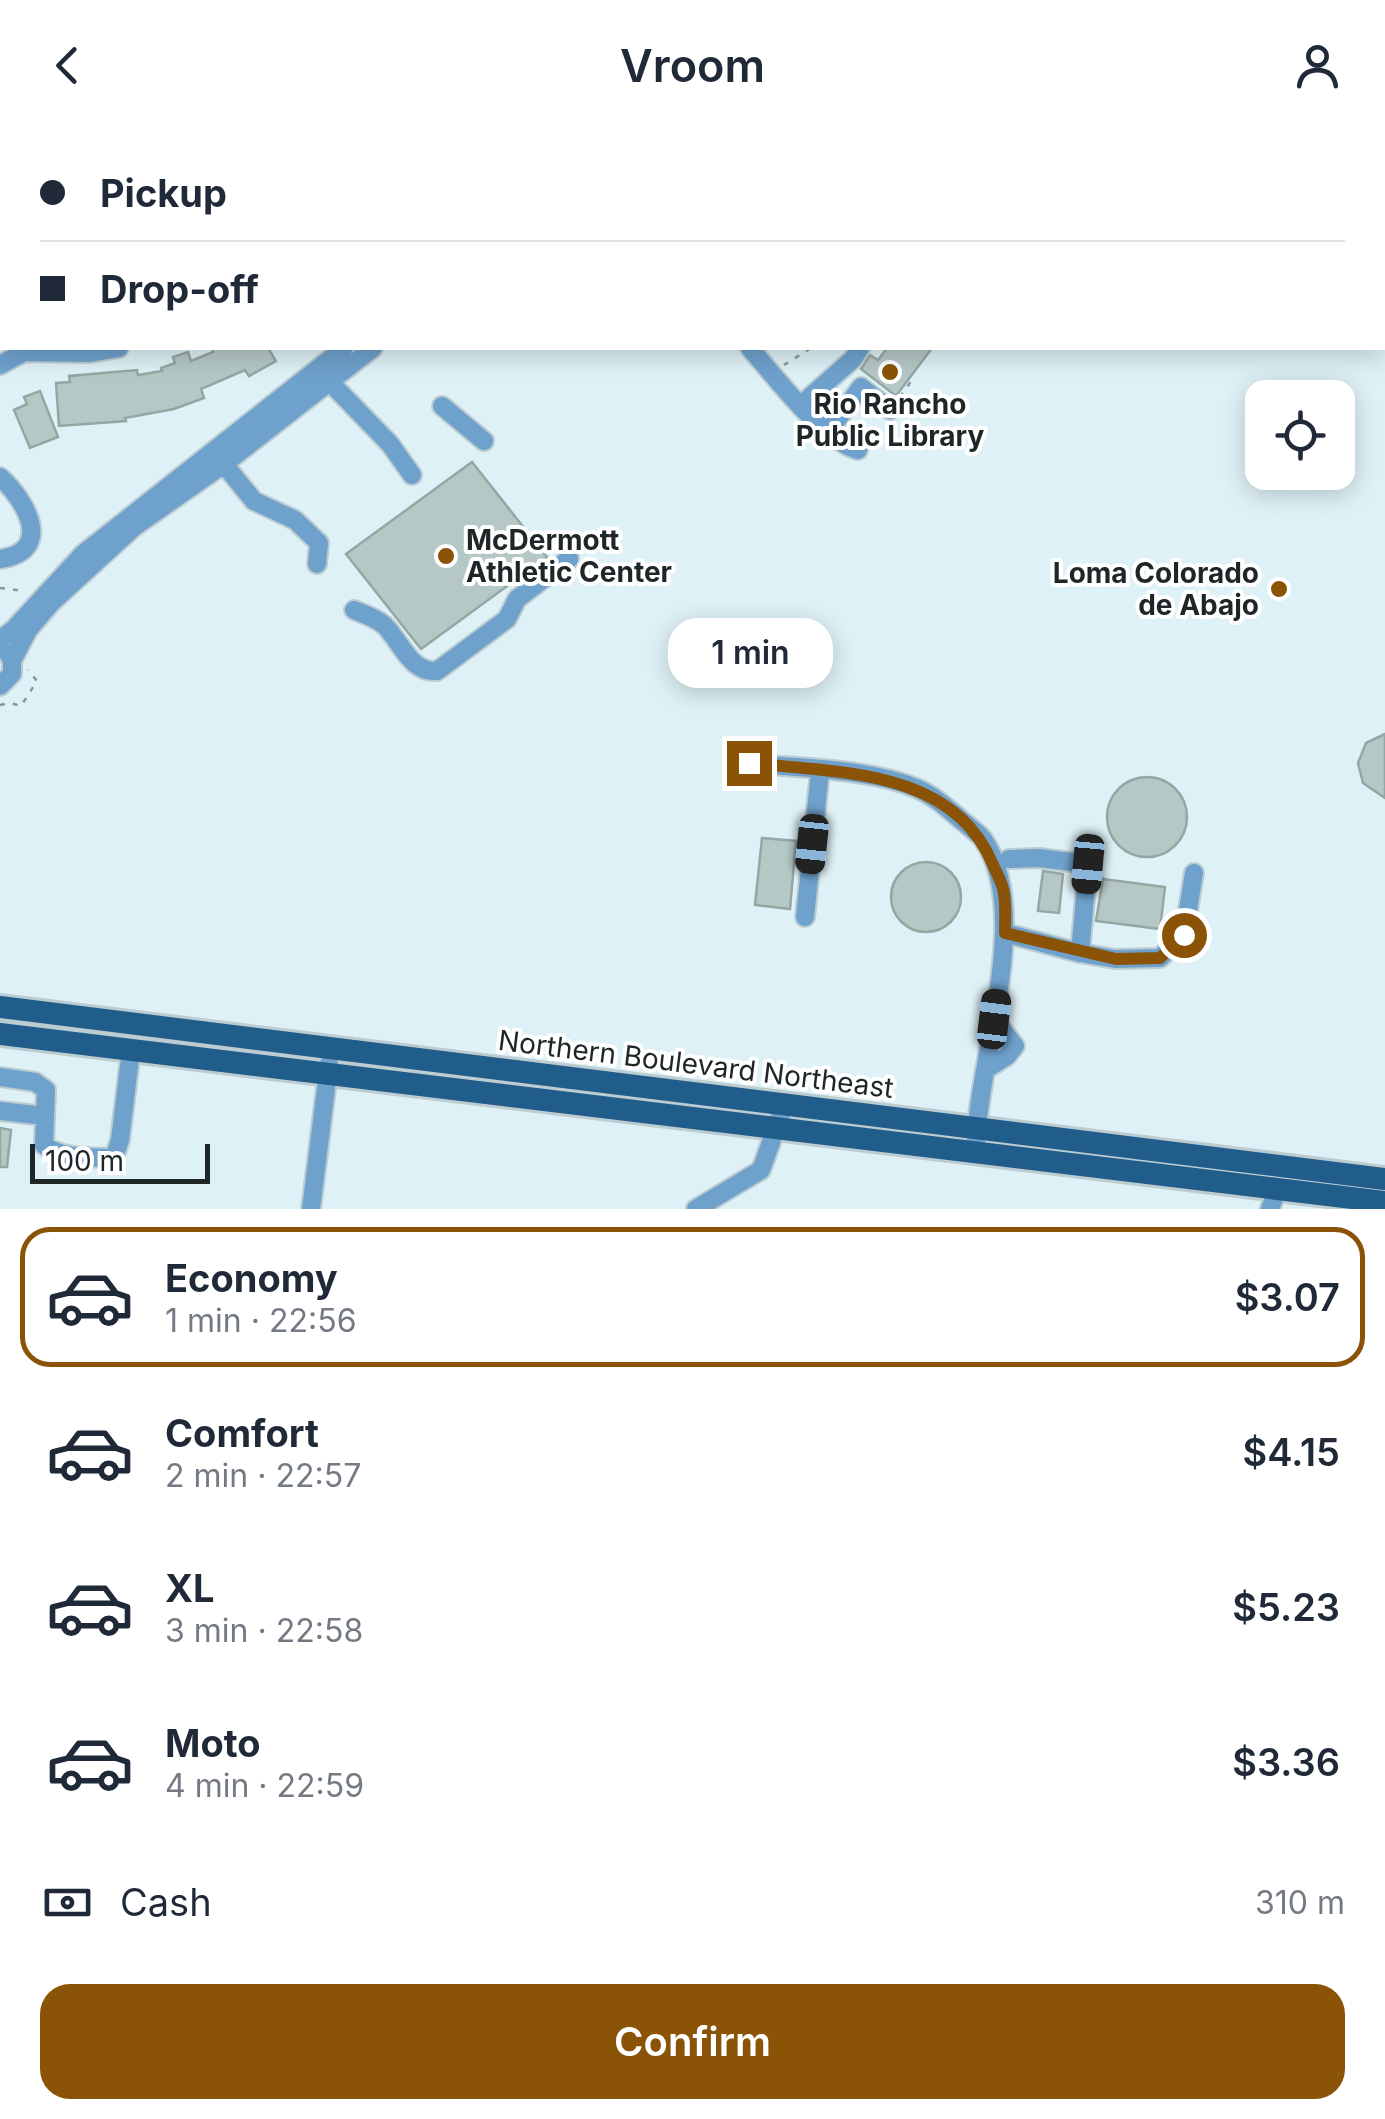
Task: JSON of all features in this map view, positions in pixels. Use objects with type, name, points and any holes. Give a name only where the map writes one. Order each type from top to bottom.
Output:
[{"type":"main road","name":"Northern Boulevard Northeast","points":[[0,1007],[331,1049],[976,1141],[1385,1179]]},
{"type":"main road","name":"Northern Boulevard Northeast","points":[[0,1034],[327,1074],[781,1116]]},
{"type":"main road","name":"Northern Boulevard Northeast","points":[[976,1141],[1274,1199],[1385,1202]]},
{"type":"street","points":[[0,365],[24,352],[104,350]]},
{"type":"street","points":[[0,686],[12,674],[10,653],[52,602],[341,350]]},
{"type":"street","points":[[218,457],[329,384],[372,350]]},
{"type":"street","points":[[801,405],[818,394],[859,350]]},
{"type":"street","points":[[767,355],[801,405],[828,431],[858,450]]},
{"type":"street","points":[[318,367],[329,384],[390,444],[412,474]]},
{"type":"street","points":[[828,431],[862,387],[893,406]]},
{"type":"street","points":[[442,406],[484,440]]},
{"type":"street","points":[[218,457],[254,501],[296,520],[319,543],[317,564]]},
{"type":"street","points":[[0,477],[18,494],[30,515],[31,530],[26,546],[17,556],[0,559]]},
{"type":"street","points":[[354,610],[381,622],[417,666],[426,672],[438,670],[507,619],[518,600],[569,559],[566,544]]},
{"type":"street","points":[[749,763],[879,778],[916,788],[941,802],[982,839],[1004,892],[1005,933],[976,1141]]},
{"type":"street","points":[[805,916],[820,771]]},
{"type":"street","points":[[1009,859],[1088,864],[1080,953]]},
{"type":"street","points":[[1005,933],[1116,959],[1160,958],[1184,935],[1194,873]]},
{"type":"street","points":[[310,1209],[331,1049]]},
{"type":"street","points":[[0,1078],[36,1082],[46,1090],[44,1145],[49,1150],[114,1158],[120,1140],[131,1050]]},
{"type":"street","points":[[0,1111],[45,1116]]},
{"type":"street","points":[[696,1209],[761,1170],[781,1116]]},
{"type":"path","points":[[767,355],[798,350]]},
{"type":"path","points":[[893,406],[912,380]]},
{"type":"path","points":[[0,588],[25,591]]},
{"type":"path","points":[[0,705],[10,702],[21,706],[37,681],[10,653]]},
{"type":"building","points":[[269,350],[276,361],[249,376],[245,370],[201,389],[204,398],[174,409],[125,418],[126,421],[59,426],[56,383],[70,382],[69,376],[162,371],[161,368],[175,363],[173,357],[188,352],[191,361],[213,352]]},
{"type":"building","name":"Rio Rancho Public Library","points":[[886,350],[930,350],[896,396],[861,369],[870,355],[878,360]]},
{"type":"building","points":[[40,391],[58,437],[30,448],[14,410],[27,404],[24,397]]},
{"type":"building","name":"McDermott Athletic Center","points":[[472,462],[547,557],[421,649],[346,554]]},
{"type":"building","points":[[1385,734],[1385,798],[1363,783],[1358,763],[1366,743]]},
{"type":"building","points":[[1147,777],[1162,780],[1175,789],[1184,802],[1184,832],[1175,845],[1162,854],[1147,857],[1132,854],[1119,845],[1110,832],[1107,817],[1110,802],[1119,789],[1132,780]]},
{"type":"building","points":[[762,838],[796,841],[790,909],[755,905]]},
{"type":"building","points":[[926,862],[951,872],[961,897],[951,922],[926,932],[901,922],[891,897],[901,872]]},
{"type":"building","points":[[1043,871],[1063,874],[1059,913],[1038,911]]},
{"type":"building","points":[[1103,879],[1165,887],[1160,929],[1096,921]]},
{"type":"building","points":[[0,1128],[11,1130],[7,1167],[0,1167]]},
{"type":"place","name":"Rio Rancho Public Library","points":[[890,372]]},
{"type":"place","name":"McDermott Athletic Center","points":[[446,556]]},
{"type":"place","name":"Loma Colorado de Abajo","points":[[1279,589]]},
{"type":"route","points":[[749,763],[879,778],[916,788],[941,802],[982,839],[1004,892],[1005,933],[1116,959],[1160,958],[1184,935]]}]
